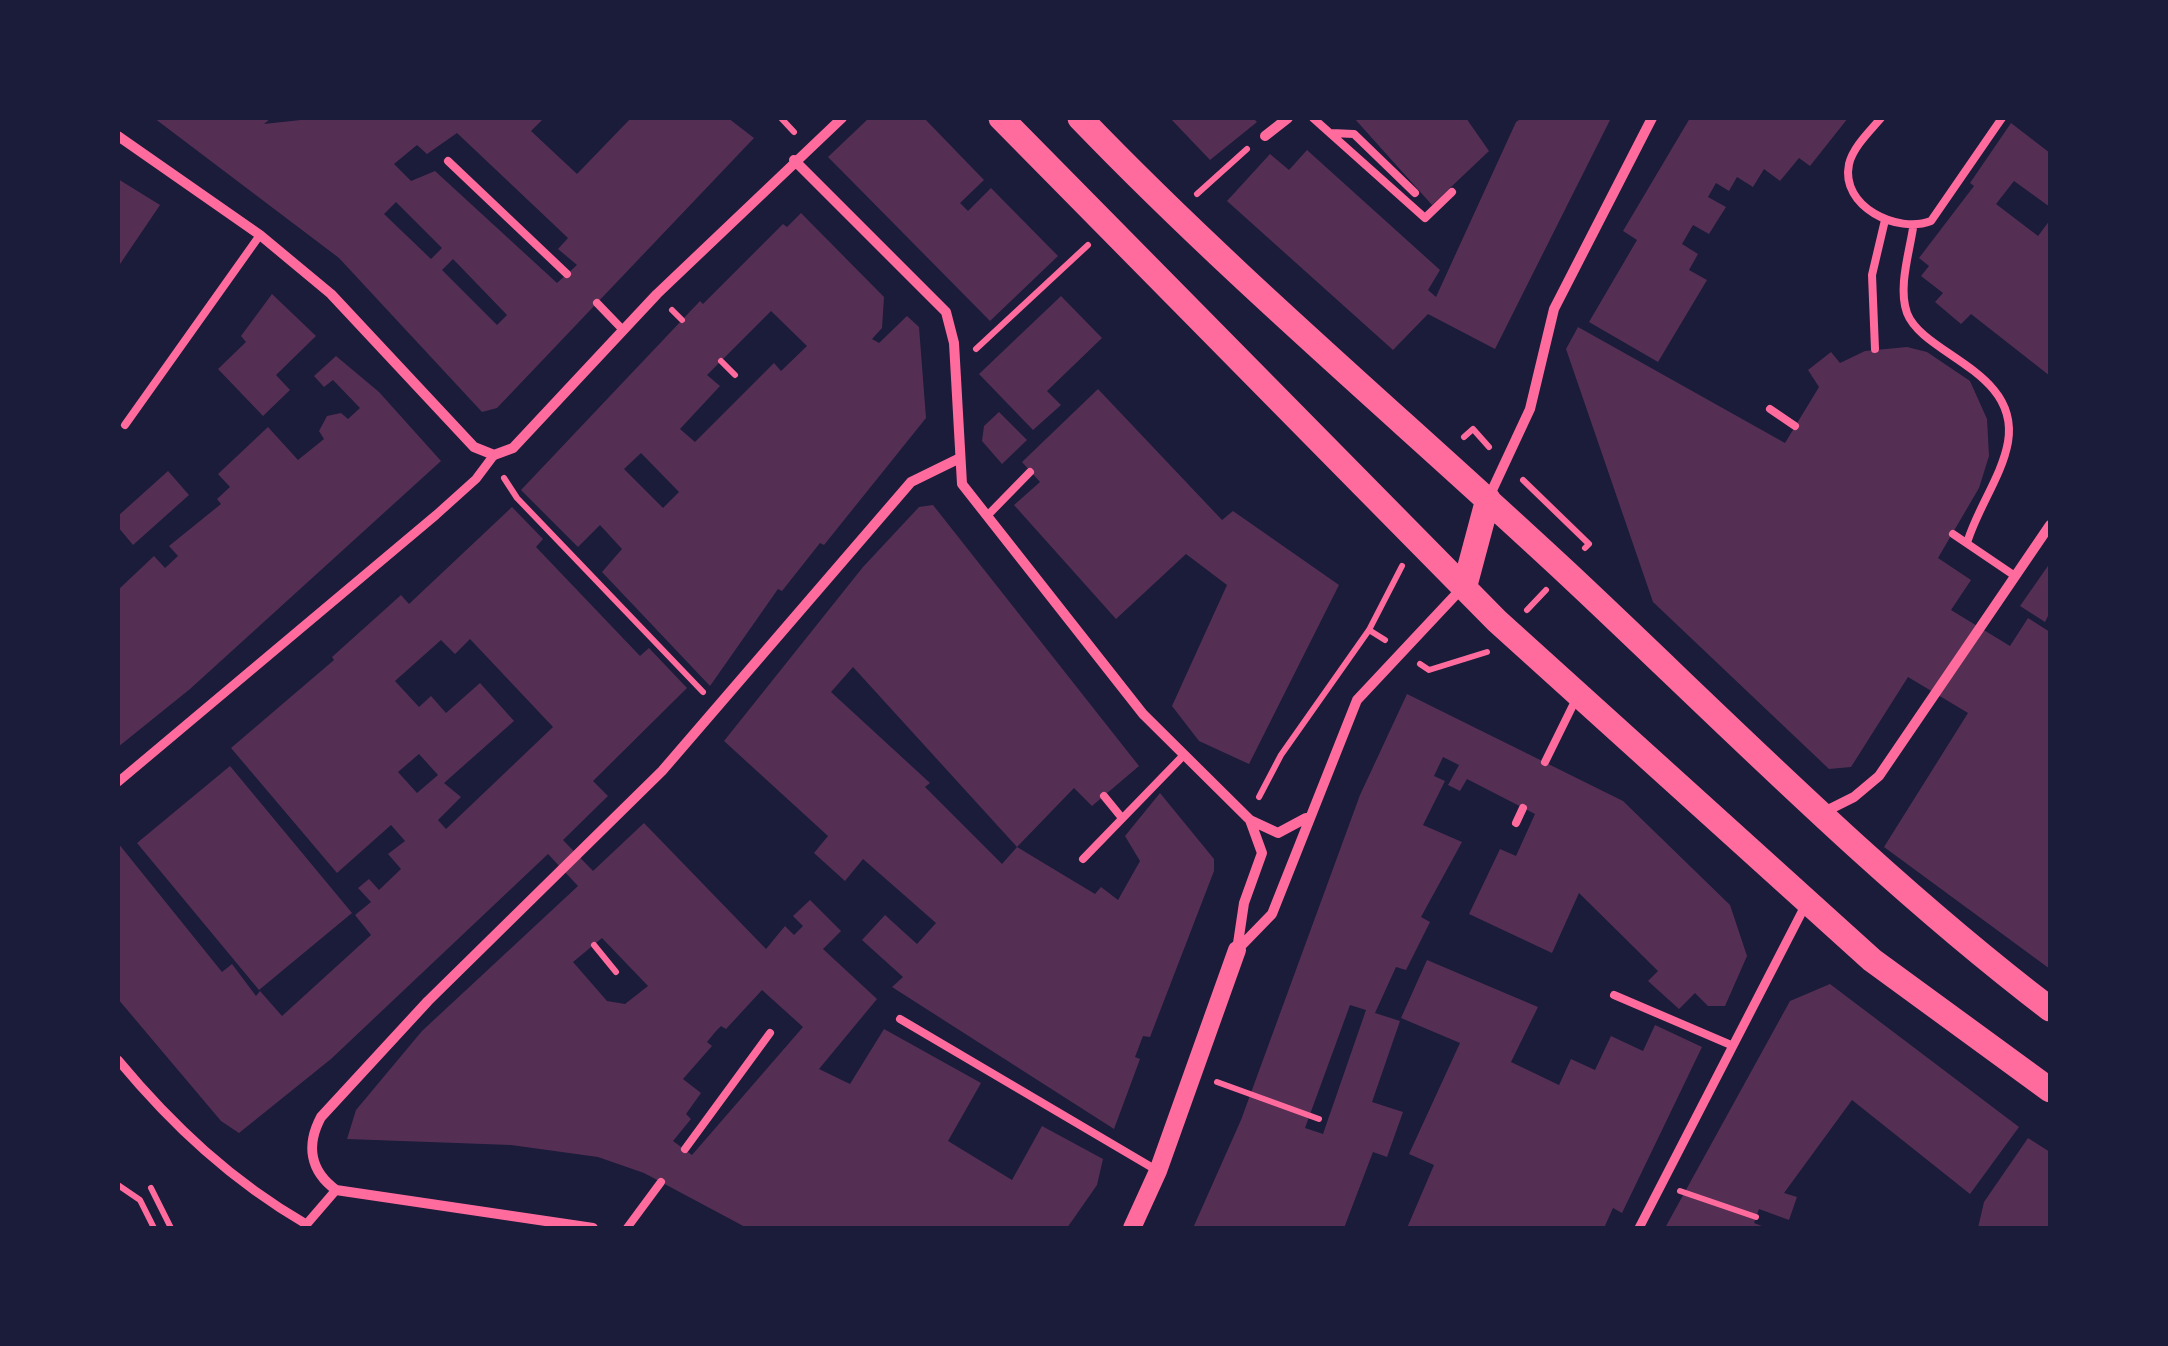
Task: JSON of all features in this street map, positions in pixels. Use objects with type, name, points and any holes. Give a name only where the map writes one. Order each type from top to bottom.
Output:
[{"type":"main road","points":[[1001,118],[1414,541],[1509,630],[1872,960],[2050,1090]]},
{"type":"main road","points":[[1080,118],[1174,215],[1488,500],[1861,855],[2050,1009]]},
{"type":"main road","points":[[1465,585],[1488,500]]},
{"type":"street","points":[[118,782],[436,516],[476,479],[494,455],[513,448],[623,330],[794,160],[842,118]]},
{"type":"street","points":[[1264,136],[1288,118]]},
{"type":"street","points":[[1488,500],[1530,409],[1554,309],[1652,118]]},
{"type":"street","points":[[118,136],[260,234],[381,343],[474,447],[494,455]]},
{"type":"street","points":[[794,160],[938,300],[950,325],[962,484],[1142,714],[1250,820],[1278,832],[1311,814]]},
{"type":"street","points":[[593,1228],[336,1190],[320,1178],[312,1152],[312,1134],[321,1116],[428,1001],[623,811],[911,482],[960,458]]},
{"type":"street","points":[[1818,814],[1854,797],[1879,776],[2050,525]]},
{"type":"street","points":[[1237,950],[1272,914],[1357,700],[1465,585]]},
{"type":"street","points":[[1132,1228],[1158,1171],[1237,950],[1244,903],[1262,853],[1250,820]]},
{"type":"street","points":[[1640,1228],[1809,899]]},
{"type":"street","points":[[118,1060],[200,1150],[256,1195],[304,1226],[336,1190]]},
{"type":"lane","points":[[1313,118],[1425,218],[1452,192]]},
{"type":"lane","points":[[1881,118],[1849,162],[1848,184],[1860,202],[1885,220],[1913,228],[1932,222],[2002,118]]},
{"type":"lane","points":[[1331,134],[1354,134],[1415,193]]},
{"type":"lane","points":[[448,161],[566,274]]},
{"type":"lane","points":[[1875,349],[1870,306],[1875,251],[1885,220]]},
{"type":"lane","points":[[1913,228],[1904,296],[1908,316],[1996,392],[2006,420],[2008,442],[1967,543]]},
{"type":"lane","points":[[126,425],[260,234]]},
{"type":"lane","points":[[596,304],[623,330]]},
{"type":"lane","points":[[1770,409],[1794,426]]},
{"type":"lane","points":[[987,516],[1030,472]]},
{"type":"lane","points":[[1953,534],[2015,576]]},
{"type":"lane","points":[[1544,762],[1579,694]]},
{"type":"lane","points":[[1083,859],[1182,756]]},
{"type":"lane","points":[[1104,796],[1122,818]]},
{"type":"lane","points":[[1516,824],[1523,808]]},
{"type":"lane","points":[[1614,995],[1732,1045]]},
{"type":"lane","points":[[900,1019],[1158,1171]]},
{"type":"lane","points":[[685,1150],[770,1033]]},
{"type":"lane","points":[[627,1228],[661,1182]]},
{"type":"path","points":[[954,370],[1107,227]]},
{"type":"path","points":[[721,362],[735,375]]},
{"type":"path","points":[[494,455],[517,498],[718,707]]},
{"type":"path","points":[[1400,652],[1429,670],[1486,654],[1589,544],[1505,464]]},
{"type":"path","points":[[1250,820],[1280,755],[1369,630]]},
{"type":"path","points":[[594,945],[616,972]]},
{"type":"path","points":[[1192,1074],[1319,1119]]},
{"type":"path","points":[[118,1184],[140,1200],[154,1228]]},
{"type":"path","points":[[1660,1184],[1756,1217]]},
{"type":"path","points":[[152,1188],[171,1228]]},
{"type":"building","points":[[154,118],[271,118],[264,124],[319,118],[544,118],[531,131],[577,174],[631,118],[728,118],[754,138],[497,408],[482,412],[339,258]],"holes":[[[457,133],[568,238],[558,249],[577,265],[557,283],[435,171],[411,181],[394,164],[417,145],[427,154]],[[396,202],[442,248],[431,259],[384,214]],[[453,259],[507,315],[497,325],[442,270]]]},
{"type":"building","points":[[869,118],[924,118],[984,180],[960,203],[968,211],[991,188],[1058,256],[990,321],[828,157]]},
{"type":"building","points":[[1170,118],[1253,118],[1257,122],[1210,160]]},
{"type":"building","points":[[1354,118],[1466,118],[1489,151],[1432,205]]},
{"type":"building","points":[[1522,118],[1611,118],[1495,349],[1428,314],[1393,350],[1227,201],[1270,154],[1289,170],[1307,150],[1440,270],[1428,290],[1436,297],[1516,122]]},
{"type":"building","points":[[1690,118],[1848,118],[1810,166],[1799,158],[1780,181],[1764,169],[1753,187],[1737,177],[1729,191],[1716,183],[1708,197],[1726,207],[1709,234],[1693,225],[1682,244],[1698,254],[1689,270],[1707,280],[1658,362],[1589,322],[1637,240],[1623,231]]},
{"type":"building","points":[[2011,123],[2050,153],[2050,207],[2014,181],[1996,204],[2038,236],[2050,220],[2050,376],[1971,314],[1961,324],[1935,302],[1943,293],[1921,276],[1929,266],[1919,258],[1974,186],[1970,183]]},
{"type":"building","points":[[118,179],[160,205],[118,267]]},
{"type":"building","points":[[801,213],[884,297],[882,328],[872,339],[879,343],[907,316],[919,327],[926,418],[824,545],[820,543],[782,591],[778,589],[710,686],[602,572],[622,549],[600,525],[578,547],[521,490],[700,301],[703,304],[783,224],[787,227]],"holes":[[[771,311],[807,346],[781,371],[774,363],[695,442],[680,429],[720,386],[707,375]],[[641,453],[679,492],[663,508],[624,469]]]},
{"type":"building","points":[[272,294],[316,336],[276,375],[290,390],[263,416],[218,369],[246,342],[241,336]]},
{"type":"building","points":[[1061,296],[1102,338],[1047,391],[1061,405],[1033,430],[979,374]]},
{"type":"building","points":[[1578,327],[1785,443],[1819,387],[1808,370],[1831,352],[1840,363],[1865,351],[1907,347],[1927,352],[1970,381],[1987,419],[1989,456],[1979,488],[1938,558],[1971,580],[1951,610],[2010,646],[2028,618],[2050,632],[2050,969],[1884,847],[1968,713],[1908,677],[1851,767],[1829,769],[1653,602],[1566,349]]},
{"type":"building","points":[[336,356],[379,392],[441,461],[190,689],[118,747],[118,590],[154,556],[165,568],[178,556],[169,546],[221,504],[217,499],[230,487],[218,474],[268,427],[298,460],[324,439],[319,431],[327,416],[341,413],[348,419],[360,408],[333,380],[324,387],[314,376]]},
{"type":"building","points":[[1098,389],[1222,520],[1233,511],[1339,585],[1249,764],[1199,741],[1172,706],[1227,585],[1186,554],[1116,619],[1014,505],[1040,482],[1022,462]]},
{"type":"building","points":[[999,412],[1027,440],[1002,464],[982,441],[984,426]]},
{"type":"building","points":[[168,471],[189,495],[133,545],[118,527],[118,516]]},
{"type":"building","points":[[933,505],[1139,766],[1092,806],[1074,788],[1017,847],[1095,894],[1101,887],[1118,900],[1140,861],[1125,836],[1160,793],[1214,859],[1214,871],[1150,1037],[1143,1036],[1135,1057],[1140,1059],[1114,1129],[892,987],[903,977],[862,940],[885,915],[917,944],[936,923],[863,859],[845,881],[814,853],[828,836],[724,741],[863,567],[919,507]],"holes":[[[853,667],[1017,847],[1002,864],[925,787],[930,783],[831,692]]]},
{"type":"building","points":[[512,507],[543,539],[536,547],[640,656],[649,648],[687,688],[593,781],[608,796],[563,840],[593,871],[644,823],[766,949],[785,926],[794,935],[803,926],[793,916],[810,900],[841,931],[823,949],[877,999],[819,1069],[850,1084],[884,1029],[981,1083],[948,1141],[1012,1180],[1042,1126],[1103,1159],[1097,1185],[1067,1228],[747,1228],[644,1173],[598,1157],[511,1145],[347,1139],[356,1110],[422,1031],[578,886],[548,854],[331,1059],[239,1133],[221,1121],[118,999],[118,843],[222,972],[232,964],[256,996],[260,991],[282,1016],[371,935],[355,915],[371,902],[358,888],[369,879],[379,890],[401,869],[388,854],[405,841],[391,825],[337,873],[231,748],[334,660],[332,657],[401,595],[409,604]],"holes":[[[470,639],[553,727],[446,829],[438,820],[461,797],[444,783],[514,721],[480,683],[446,713],[431,696],[419,707],[395,681],[441,640],[455,654]],[[419,754],[438,775],[417,793],[398,772]],[[602,938],[648,986],[625,1004],[607,1001],[573,962]],[[762,990],[803,1027],[692,1155],[673,1141],[691,1119],[686,1114],[701,1093],[683,1079],[712,1046],[707,1042],[716,1031],[721,1026],[726,1029]]]},
{"type":"building","points":[[2050,563],[2050,612],[2045,622],[2020,606]]},
{"type":"building","points":[[1407,694],[1623,801],[1730,905],[1747,956],[1725,1006],[1708,1006],[1695,993],[1679,1009],[1648,981],[1658,971],[1579,893],[1552,953],[1469,914],[1500,849],[1516,856],[1535,814],[1467,779],[1460,791],[1448,785],[1459,765],[1443,757],[1434,776],[1445,781],[1423,825],[1462,842],[1421,917],[1430,922],[1406,970],[1396,967],[1375,1013],[1400,1021],[1372,1102],[1403,1112],[1387,1157],[1373,1152],[1344,1228],[1193,1228],[1241,1120],[1360,795]],"holes":[[[1350,1005],[1366,1010],[1323,1134],[1305,1128]]]},
{"type":"building","points":[[230,766],[352,913],[259,990],[137,843]]},
{"type":"building","points":[[1427,960],[1538,1007],[1511,1062],[1559,1085],[1571,1059],[1595,1070],[1611,1036],[1643,1051],[1655,1025],[1702,1047],[1622,1213],[1613,1208],[1604,1228],[1407,1228],[1434,1165],[1409,1154],[1460,1043],[1401,1018]]},
{"type":"building","points":[[1830,984],[2019,1127],[1970,1194],[1852,1100],[1784,1193],[1797,1197],[1789,1220],[1759,1209],[1754,1223],[1767,1228],[1665,1228],[1790,1001]]},
{"type":"building","points":[[2028,1138],[2050,1152],[2050,1228],[1978,1228],[1984,1202]]}]
